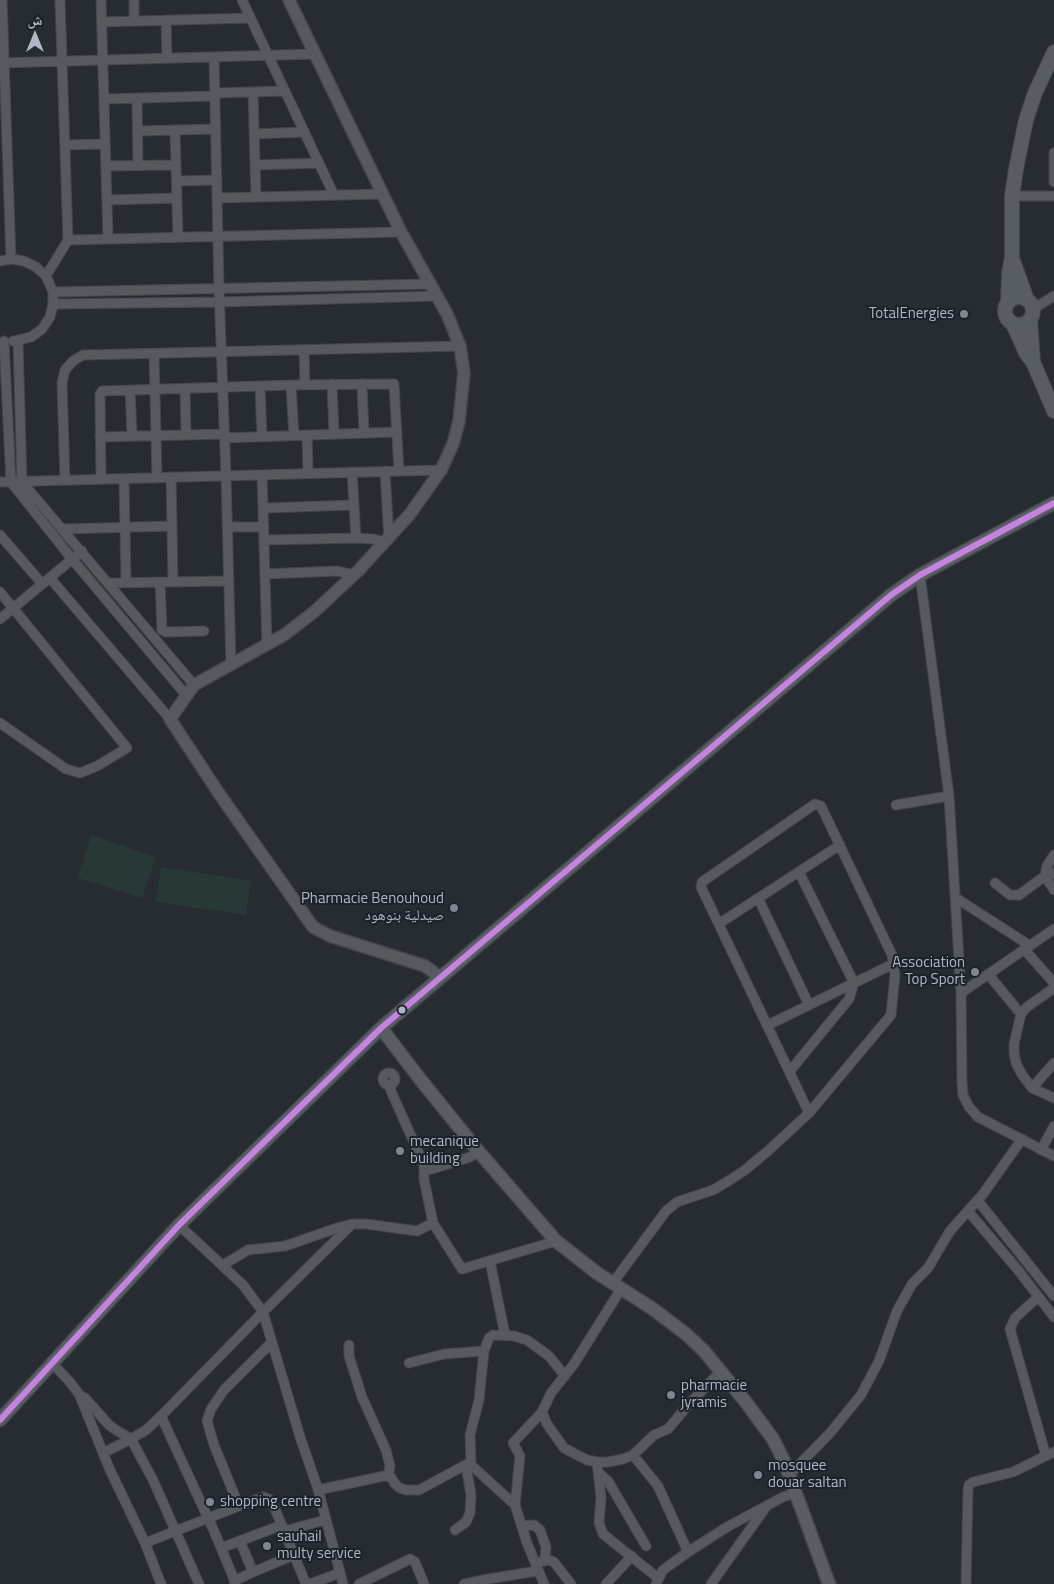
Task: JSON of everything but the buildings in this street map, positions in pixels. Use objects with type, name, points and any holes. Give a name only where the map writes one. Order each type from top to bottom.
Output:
[{"type":"main road","points":[[1030,310],[1022,325],[1013,324],[1008,321],[1005,315],[1008,303],[1009,273],[1012,257],[1012,196],[1026,120],[1035,93],[1054,52]]},
{"type":"main road","points":[[1012,257],[1030,310],[1033,362]]},
{"type":"main road","points":[[1008,303],[1017,298],[1030,310]]},
{"type":"main road","points":[[1013,324],[1026,353],[1033,362],[1054,411]]},
{"type":"main road","points":[[0,1420],[179,1225],[381,1028],[891,595],[920,575],[1054,503]]},
{"type":"main road","points":[[381,1028],[479,1152],[556,1241],[568,1252],[686,1334],[704,1350],[721,1371],[760,1420],[775,1444],[789,1474],[829,1584]]},
{"type":"street","points":[[2,0],[2,63],[10,259]]},
{"type":"street","points":[[46,276],[68,240],[60,0]]},
{"type":"street","points":[[101,0],[108,239]]},
{"type":"street","points":[[134,0],[134,21]]},
{"type":"street","points":[[242,0],[334,195]]},
{"type":"street","points":[[170,719],[194,685],[284,635],[314,612],[354,576],[410,514],[441,470],[453,444],[459,421],[464,373],[460,346],[447,314],[382,194],[289,0]]},
{"type":"street","points":[[102,22],[250,18]]},
{"type":"street","points":[[166,20],[167,58]]},
{"type":"street","points":[[2,63],[314,54]]},
{"type":"street","points":[[214,57],[231,666]]},
{"type":"street","points":[[104,99],[285,91]]},
{"type":"street","points":[[253,92],[256,197]]},
{"type":"street","points":[[136,98],[138,166]]},
{"type":"street","points":[[138,131],[216,129]]},
{"type":"street","points":[[175,130],[178,237]]},
{"type":"street","points":[[254,134],[304,132]]},
{"type":"street","points":[[65,145],[105,144]]},
{"type":"street","points":[[1054,153],[1054,182]]},
{"type":"street","points":[[255,165],[319,163]]},
{"type":"street","points":[[106,166],[176,165]]},
{"type":"street","points":[[177,181],[217,180]]},
{"type":"street","points":[[217,198],[382,194]]},
{"type":"street","points":[[1012,196],[1054,196]]},
{"type":"street","points":[[107,200],[177,198]]},
{"type":"street","points":[[68,240],[401,232]]},
{"type":"street","points":[[0,261],[10,259],[24,261],[36,267],[46,276],[52,292],[53,304],[50,317],[42,329],[31,337],[18,341],[2,340],[11,482],[72,559],[186,695]]},
{"type":"street","points":[[52,292],[430,284]]},
{"type":"street","points":[[53,304],[437,296]]},
{"type":"street","points":[[1030,310],[1054,296]]},
{"type":"street","points":[[18,341],[22,482],[194,685]]},
{"type":"street","points":[[65,480],[62,383],[65,370],[73,361],[83,355],[460,346]]},
{"type":"street","points":[[304,350],[305,384]]},
{"type":"street","points":[[154,354],[157,478]]},
{"type":"street","points":[[101,480],[100,392],[104,390],[185,389],[292,384],[394,384],[399,471]]},
{"type":"street","points":[[292,384],[294,436]]},
{"type":"street","points":[[332,384],[334,434]]},
{"type":"street","points":[[362,384],[364,433]]},
{"type":"street","points":[[260,386],[262,436]]},
{"type":"street","points":[[185,389],[186,435]]},
{"type":"street","points":[[130,390],[132,436]]},
{"type":"street","points":[[100,437],[186,435],[294,436],[397,432]]},
{"type":"street","points":[[307,435],[308,474]]},
{"type":"street","points":[[0,482],[441,470]]},
{"type":"street","points":[[385,471],[387,541]]},
{"type":"street","points":[[352,472],[356,538]]},
{"type":"street","points":[[262,475],[267,645]]},
{"type":"street","points":[[171,478],[173,581]]},
{"type":"street","points":[[124,479],[126,582]]},
{"type":"street","points":[[264,508],[354,505]]},
{"type":"street","points":[[63,529],[172,526]]},
{"type":"street","points":[[228,527],[264,527]]},
{"type":"street","points":[[0,536],[38,579]]},
{"type":"street","points":[[264,540],[356,538],[387,541]]},
{"type":"street","points":[[0,619],[82,551]]},
{"type":"street","points":[[265,574],[337,571],[354,576]]},
{"type":"street","points":[[920,575],[949,796],[961,994],[962,1082],[966,1101],[978,1117],[1054,1156]]},
{"type":"street","points":[[50,578],[170,719],[214,787],[313,927],[330,936],[425,966],[440,977]]},
{"type":"street","points":[[108,583],[229,581]]},
{"type":"street","points":[[160,582],[162,630],[204,631]]},
{"type":"street","points":[[0,592],[127,748],[97,766],[80,772],[66,769],[0,723]]},
{"type":"street","points":[[896,805],[949,796]]},
{"type":"street","points":[[544,1584],[536,1568],[515,1505],[520,1456],[513,1443],[542,1412],[551,1393],[566,1376],[600,1325],[617,1286],[666,1211],[676,1202],[712,1190],[745,1170],[809,1113],[891,1016],[895,975],[892,955],[821,806],[815,804],[702,882],[701,887],[720,923],[809,1113]]},
{"type":"street","points":[[720,923],[840,845]]},
{"type":"street","points":[[1054,854],[1047,866],[1054,890]]},
{"type":"street","points":[[790,1071],[849,999],[854,983],[799,872]]},
{"type":"street","points":[[995,883],[1014,896],[1019,895],[1050,874]]},
{"type":"street","points":[[758,898],[809,1005]]},
{"type":"street","points":[[956,898],[1027,947],[1054,983]]},
{"type":"street","points":[[961,994],[1054,929]]},
{"type":"street","points":[[768,1025],[893,964]]},
{"type":"street","points":[[988,974],[1021,1014]]},
{"type":"street","points":[[1054,988],[1027,1007],[1021,1014],[1014,1044],[1016,1063],[1032,1088],[1054,1098]]},
{"type":"street","points":[[1032,1088],[1054,1063]]},
{"type":"street","points":[[390,1086],[424,1165],[424,1179],[434,1223],[462,1269],[556,1241]]},
{"type":"street","points":[[1041,1150],[1054,1126]]},
{"type":"street","points":[[789,1474],[830,1433],[861,1395],[879,1361],[897,1311],[906,1293],[928,1268],[955,1224],[978,1201],[1022,1139]]},
{"type":"street","points":[[424,1170],[432,1170],[470,1158],[479,1152]]},
{"type":"street","points":[[978,1201],[1054,1296]]},
{"type":"street","points":[[968,1210],[1054,1317]]},
{"type":"street","points":[[223,1265],[248,1250],[285,1246],[352,1224],[417,1231],[434,1223]]},
{"type":"street","points":[[103,1453],[146,1430],[352,1224]]},
{"type":"street","points":[[179,1225],[223,1265],[249,1292],[263,1312],[318,1490],[343,1584]]},
{"type":"street","points":[[490,1261],[506,1335]]},
{"type":"street","points":[[966,1584],[969,1485],[973,1482],[1013,1472],[1050,1454],[1010,1329],[1015,1318],[1038,1297]]},
{"type":"street","points":[[455,1530],[466,1522],[470,1513],[468,1464],[471,1460],[470,1435],[479,1400],[484,1350],[488,1338],[493,1335],[506,1335],[527,1340],[539,1348],[566,1376]]},
{"type":"street","points":[[239,1506],[214,1445],[207,1421],[211,1409],[224,1390],[272,1342]]},
{"type":"street","points":[[349,1345],[349,1356],[362,1397],[386,1450],[390,1466],[388,1476]]},
{"type":"street","points":[[409,1363],[444,1354],[484,1350]]},
{"type":"street","points":[[53,1364],[70,1381],[79,1394],[103,1453],[145,1543],[161,1584]]},
{"type":"street","points":[[542,1412],[547,1424],[564,1448],[587,1460],[608,1462],[633,1455],[654,1436],[668,1428],[721,1371]]},
{"type":"street","points":[[79,1394],[85,1398],[109,1425],[131,1439],[153,1480],[199,1584]]},
{"type":"street","points":[[161,1416],[209,1518],[235,1582],[252,1572],[294,1555]]},
{"type":"street","points":[[633,1455],[658,1486],[688,1552]]},
{"type":"street","points":[[598,1462],[601,1490],[599,1517],[603,1534],[632,1556],[657,1581],[663,1570],[727,1527],[783,1497],[796,1493]]},
{"type":"street","points":[[318,1490],[375,1477],[388,1476],[400,1488],[419,1490],[468,1464]]},
{"type":"street","points":[[468,1464],[515,1505]]},
{"type":"street","points":[[599,1473],[608,1481],[646,1546]]},
{"type":"street","points":[[145,1543],[239,1506],[264,1497],[268,1498],[272,1502],[306,1584]]},
{"type":"street","points":[[711,1584],[768,1505]]},
{"type":"street","points":[[221,1548],[283,1528],[325,1520]]},
{"type":"street","points":[[464,1584],[506,1580],[536,1568],[545,1560],[546,1547],[540,1530],[534,1525],[522,1526]]},
{"type":"street","points":[[727,1527],[734,1529],[738,1534],[740,1539],[738,1546]]},
{"type":"street","points":[[240,1541],[252,1572]]},
{"type":"street","points":[[606,1584],[632,1556]]},
{"type":"street","points":[[359,1584],[410,1559],[415,1562],[424,1584]]},
{"type":"street","points":[[545,1560],[554,1562],[571,1584]]},
{"type":"street","points":[[310,1584],[340,1574]]},
{"type":"shaded area","points":[[91,835],[156,857],[142,898],[78,878]]},
{"type":"shaded area","points":[[161,867],[251,881],[246,915],[157,902]]},
{"type":"transit line","points":[[0,1420],[179,1225],[381,1028],[891,595],[920,575],[1054,503]]},
{"type":"place","name":"TotalEnergies","points":[[964,314]]},
{"type":"place","name":"Pharmacie Benouhoud صيدلية بنوهود","points":[[454,908]]},
{"type":"place","name":"Association Top Sport","points":[[975,972]]},
{"type":"place","name":"mecanique building","points":[[400,1151]]},
{"type":"place","name":"pharmacie jyramis","points":[[671,1395]]},
{"type":"place","name":"mosquee douar saltan","points":[[758,1475]]},
{"type":"place","name":"shopping centre","points":[[210,1502]]},
{"type":"place","name":"sauhail multy service","points":[[267,1546]]}]
